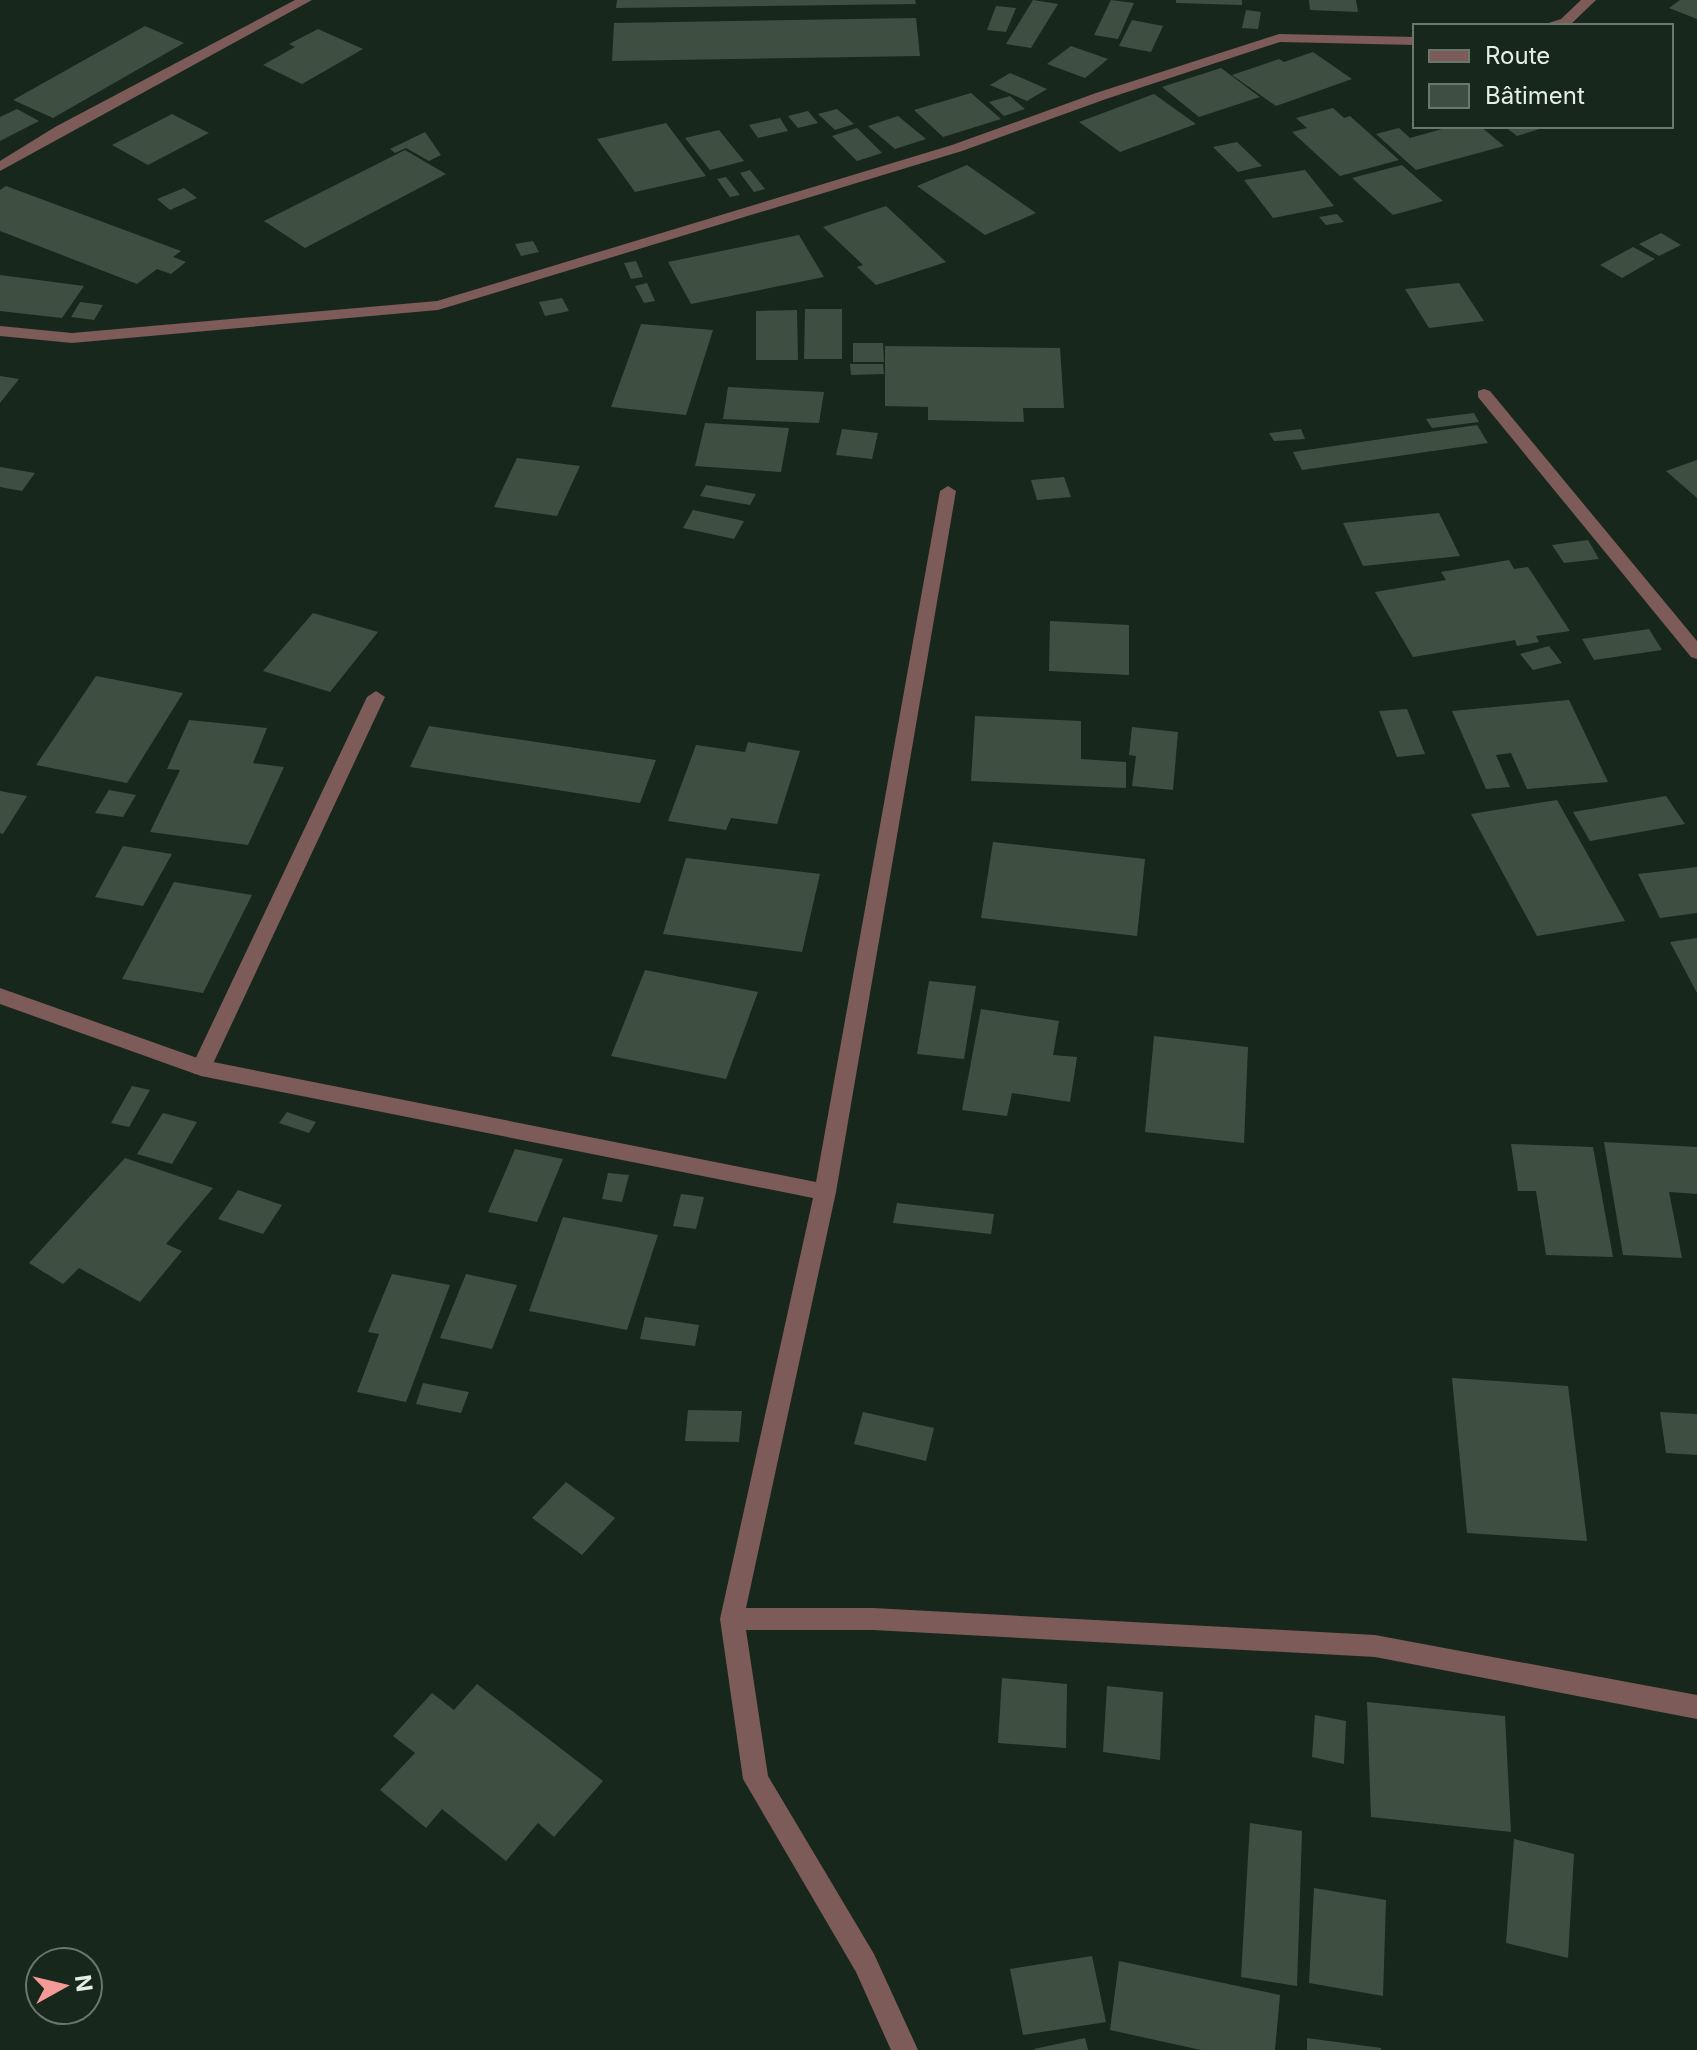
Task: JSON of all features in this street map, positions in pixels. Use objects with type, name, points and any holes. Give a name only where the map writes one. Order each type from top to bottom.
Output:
[{"type":"street","points":[[0,167],[60,130],[305,0]]},
{"type":"street","points":[[1556,24],[1565,22],[1589,0]]},
{"type":"street","points":[[0,331],[72,338],[438,305],[957,148],[1101,96],[1279,38],[1413,41]]},
{"type":"street","points":[[1484,394],[1697,653]]},
{"type":"street","points":[[905,2050],[865,1963],[756,1779],[732,1619],[825,1192],[948,491]]},
{"type":"street","points":[[201,1068],[376,697]]},
{"type":"street","points":[[0,996],[201,1068],[825,1192]]},
{"type":"street","points":[[732,1619],[873,1619],[1375,1646],[1697,1707]]},
{"type":"building","points":[[617,0],[915,0],[916,4],[616,8]]},
{"type":"building","points":[[1033,0],[1058,4],[1031,48],[1006,44]]},
{"type":"building","points":[[1111,0],[1134,3],[1118,39],[1094,35]]},
{"type":"building","points":[[1176,0],[1242,0],[1242,5],[1176,3]]},
{"type":"building","points":[[1309,0],[1356,0],[1358,12],[1310,10]]},
{"type":"building","points":[[1680,0],[1697,0],[1697,19],[1669,8]]},
{"type":"building","points":[[996,6],[1016,8],[1006,32],[987,30]]},
{"type":"building","points":[[1246,10],[1261,12],[1258,29],[1242,28]]},
{"type":"building","points":[[916,18],[920,56],[612,61],[614,23]]},
{"type":"building","points":[[1132,20],[1163,26],[1151,52],[1119,46]]},
{"type":"building","points":[[145,26],[184,43],[53,118],[13,100]]},
{"type":"building","points":[[318,29],[363,49],[302,84],[263,65],[295,47],[289,44]]},
{"type":"building","points":[[1071,46],[1108,59],[1085,78],[1047,64]]},
{"type":"building","points":[[1313,52],[1352,79],[1276,106],[1232,75],[1279,59],[1284,62]]},
{"type":"building","points":[[1221,68],[1260,97],[1199,117],[1162,87]]},
{"type":"building","points":[[1010,73],[1047,89],[1027,101],[990,85]]},
{"type":"building","points":[[971,93],[1001,119],[943,137],[914,110]]},
{"type":"building","points":[[1154,94],[1196,124],[1120,152],[1079,122]]},
{"type":"building","points":[[1010,96],[1025,109],[1004,116],[989,102]]},
{"type":"building","points":[[1333,108],[1344,118],[1350,116],[1399,160],[1340,176],[1292,132],[1307,128],[1296,118]]},
{"type":"building","points":[[17,109],[39,121],[0,141],[0,117]]},
{"type":"building","points":[[837,109],[854,124],[835,130],[818,114]]},
{"type":"building","points":[[808,111],[818,123],[798,128],[788,116]]},
{"type":"building","points":[[172,114],[209,133],[148,165],[112,145]]},
{"type":"building","points":[[898,116],[926,139],[895,149],[868,126]]},
{"type":"building","points":[[780,118],[788,131],[758,138],[749,125]]},
{"type":"building","points":[[666,123],[706,176],[635,192],[597,139]]},
{"type":"building","points":[[857,128],[882,153],[857,161],[832,136]]},
{"type":"building","points":[[1399,128],[1410,138],[1446,128],[1482,128],[1504,146],[1416,170],[1376,134]]},
{"type":"building","points":[[1507,128],[1543,128],[1517,136]]},
{"type":"building","points":[[719,130],[744,161],[710,170],[685,138]]},
{"type":"building","points":[[425,132],[441,155],[429,161],[406,148],[395,153],[390,149]]},
{"type":"building","points":[[1237,142],[1262,166],[1238,172],[1213,147]]},
{"type":"building","points":[[405,150],[446,174],[305,248],[264,221]]},
{"type":"building","points":[[967,165],[1036,213],[985,235],[917,186]]},
{"type":"building","points":[[1402,165],[1443,201],[1393,215],[1352,178]]},
{"type":"building","points":[[750,170],[765,189],[754,192],[740,173]]},
{"type":"building","points":[[1305,170],[1334,206],[1273,218],[1244,180]]},
{"type":"building","points":[[726,177],[740,195],[730,197],[717,179]]},
{"type":"building","points":[[6,186],[181,251],[173,257],[186,262],[171,274],[157,269],[137,284],[0,231],[0,190]]},
{"type":"building","points":[[184,188],[197,198],[170,210],[157,199]]},
{"type":"building","points":[[886,206],[946,262],[876,285],[857,267],[863,265],[823,227]]},
{"type":"building","points":[[1337,214],[1344,222],[1326,225],[1319,217]]},
{"type":"building","points":[[1661,233],[1681,245],[1659,256],[1639,244]]},
{"type":"building","points":[[799,235],[824,277],[691,304],[668,262]]},
{"type":"building","points":[[533,241],[539,252],[521,256],[515,244]]},
{"type":"building","points":[[1633,247],[1655,259],[1622,278],[1600,265]]},
{"type":"building","points":[[636,261],[643,277],[631,279],[624,263]]},
{"type":"building","points":[[0,275],[84,286],[62,318],[0,311]]},
{"type":"building","points":[[647,283],[655,301],[644,303],[635,286]]},
{"type":"building","points":[[1459,283],[1484,321],[1429,328],[1405,289]]},
{"type":"building","points":[[562,298],[569,311],[545,316],[539,302]]},
{"type":"building","points":[[80,302],[103,305],[94,320],[71,317]]},
{"type":"building","points":[[805,309],[842,309],[842,359],[804,359]]},
{"type":"building","points":[[797,310],[798,360],[756,360],[756,311]]},
{"type":"building","points":[[641,324],[713,330],[686,415],[611,407]]},
{"type":"building","points":[[853,343],[883,343],[884,362],[853,362]]},
{"type":"building","points":[[885,346],[1060,348],[1064,408],[1023,408],[1024,422],[928,420],[928,407],[885,406]]},
{"type":"building","points":[[850,364],[883,364],[884,374],[851,375]]},
{"type":"building","points":[[0,376],[19,379],[0,403]]},
{"type":"building","points":[[728,387],[824,392],[819,423],[723,419]]},
{"type":"building","points":[[1474,413],[1479,422],[1432,428],[1426,419]]},
{"type":"building","points":[[705,423],[789,428],[781,472],[695,466]]},
{"type":"building","points":[[1477,425],[1488,443],[1302,470],[1293,452]]},
{"type":"building","points":[[842,429],[878,433],[872,459],[836,455]]},
{"type":"building","points":[[1301,429],[1305,439],[1274,441],[1269,433]]},
{"type":"building","points":[[517,458],[580,466],[557,516],[494,507]]},
{"type":"building","points":[[1697,460],[1697,498],[1666,471]]},
{"type":"building","points":[[0,467],[35,473],[22,491],[0,487]]},
{"type":"building","points":[[1064,477],[1071,497],[1037,500],[1031,480]]},
{"type":"building","points":[[706,485],[756,494],[750,505],[700,496]]},
{"type":"building","points":[[693,510],[744,521],[734,539],[683,528]]},
{"type":"building","points":[[1439,513],[1460,556],[1363,566],[1343,523]]},
{"type":"building","points":[[1588,540],[1599,559],[1564,563],[1552,545]]},
{"type":"building","points":[[1509,560],[1514,569],[1528,567],[1570,631],[1536,636],[1539,642],[1517,646],[1515,640],[1413,657],[1375,592],[1446,580],[1441,572]]},
{"type":"building","points":[[313,613],[378,632],[330,692],[263,671]]},
{"type":"building","points":[[1050,621],[1129,625],[1129,675],[1049,671]]},
{"type":"building","points":[[1649,629],[1662,650],[1594,660],[1582,639]]},
{"type":"building","points":[[1549,646],[1562,663],[1533,670],[1520,654]]},
{"type":"building","points":[[96,676],[183,693],[127,783],[36,765]]},
{"type":"building","points":[[1569,700],[1608,782],[1527,789],[1511,753],[1496,755],[1510,787],[1486,789],[1452,711]]},
{"type":"building","points":[[1407,709],[1425,754],[1397,757],[1379,711]]},
{"type":"building","points":[[975,716],[1081,721],[1081,759],[1126,762],[1126,788],[971,781]]},
{"type":"building","points":[[189,720],[267,728],[253,763],[284,767],[248,845],[150,832],[180,770],[167,769]]},
{"type":"building","points":[[429,726],[656,760],[640,803],[410,767]]},
{"type":"building","points":[[1132,727],[1178,732],[1173,790],[1132,786],[1136,756],[1129,755]]},
{"type":"building","points":[[748,742],[800,751],[777,824],[731,818],[726,830],[668,821],[696,745],[745,752]]},
{"type":"building","points":[[109,790],[136,795],[123,817],[95,813]]},
{"type":"building","points":[[0,791],[27,796],[3,834],[0,833]]},
{"type":"building","points":[[1666,796],[1685,824],[1590,841],[1573,812]]},
{"type":"building","points":[[1557,800],[1625,921],[1537,936],[1471,814]]},
{"type":"building","points":[[993,842],[1145,859],[1137,936],[981,918]]},
{"type":"building","points":[[123,846],[172,854],[143,906],[95,897]]},
{"type":"building","points":[[686,858],[820,874],[802,952],[663,934]]},
{"type":"building","points":[[1697,867],[1697,913],[1660,918],[1638,874]]},
{"type":"building","points":[[174,882],[252,895],[203,993],[122,979]]},
{"type":"building","points":[[1697,938],[1697,993],[1670,942]]},
{"type":"building","points":[[645,970],[758,992],[726,1079],[611,1056]]},
{"type":"building","points":[[929,981],[976,986],[964,1059],[917,1054]]},
{"type":"building","points":[[981,1009],[1059,1021],[1053,1055],[1077,1057],[1070,1102],[1012,1093],[1007,1116],[962,1110]]},
{"type":"building","points":[[1154,1036],[1248,1047],[1244,1143],[1145,1132]]},
{"type":"building","points":[[132,1086],[150,1090],[129,1127],[111,1123]]},
{"type":"building","points":[[287,1112],[316,1122],[309,1133],[279,1123]]},
{"type":"building","points":[[163,1113],[197,1122],[172,1164],[137,1154]]},
{"type":"building","points":[[1604,1142],[1697,1147],[1697,1194],[1669,1192],[1682,1258],[1623,1255]]},
{"type":"building","points":[[1511,1144],[1593,1147],[1613,1257],[1546,1255],[1536,1191],[1518,1191]]},
{"type":"building","points":[[515,1149],[563,1159],[537,1222],[488,1212]]},
{"type":"building","points":[[125,1158],[213,1188],[166,1244],[182,1251],[140,1302],[79,1268],[63,1284],[29,1263]]},
{"type":"building","points":[[608,1173],[629,1175],[622,1202],[602,1199]]},
{"type":"building","points":[[238,1190],[282,1205],[263,1234],[218,1219]]},
{"type":"building","points":[[681,1194],[704,1197],[696,1229],[673,1226]]},
{"type":"building","points":[[897,1203],[994,1214],[991,1234],[893,1223]]},
{"type":"building","points":[[563,1217],[658,1235],[627,1330],[529,1311]]},
{"type":"building","points":[[392,1274],[450,1285],[406,1402],[357,1392],[379,1334],[368,1332]]},
{"type":"building","points":[[466,1274],[517,1285],[492,1349],[440,1338]]},
{"type":"building","points":[[645,1317],[699,1325],[695,1346],[640,1339]]},
{"type":"building","points":[[1452,1378],[1568,1386],[1587,1541],[1467,1533]]},
{"type":"building","points":[[423,1383],[469,1392],[461,1413],[416,1404]]},
{"type":"building","points":[[688,1410],[742,1411],[739,1442],[685,1441]]},
{"type":"building","points":[[863,1412],[934,1428],[926,1461],[854,1444]]},
{"type":"building","points":[[1660,1412],[1697,1414],[1697,1455],[1666,1453]]},
{"type":"building","points":[[566,1482],[615,1518],[582,1555],[532,1518]]},
{"type":"building","points":[[1002,1678],[1067,1684],[1066,1748],[998,1743]]},
{"type":"building","points":[[477,1684],[603,1781],[554,1837],[538,1823],[506,1861],[442,1809],[426,1828],[380,1790],[415,1753],[393,1736],[432,1693],[454,1710]]},
{"type":"building","points":[[1107,1686],[1163,1692],[1160,1760],[1103,1752]]},
{"type":"building","points":[[1367,1702],[1505,1716],[1511,1832],[1371,1817]]},
{"type":"building","points":[[1315,1715],[1346,1721],[1344,1764],[1312,1757]]},
{"type":"building","points":[[1250,1823],[1302,1831],[1297,1986],[1241,1977]]},
{"type":"building","points":[[1514,1839],[1574,1854],[1568,1958],[1506,1943]]},
{"type":"building","points":[[1314,1888],[1386,1900],[1383,1996],[1309,1983]]},
{"type":"building","points":[[1092,1956],[1106,2022],[1023,2035],[1010,1969]]},
{"type":"building","points":[[1119,1961],[1280,1995],[1275,2050],[1201,2050],[1110,2030]]},
{"type":"building","points":[[1085,2038],[1088,2050],[1034,2049]]},
{"type":"building","points":[[1307,2038],[1381,2048],[1381,2050],[1307,2050]]}]
